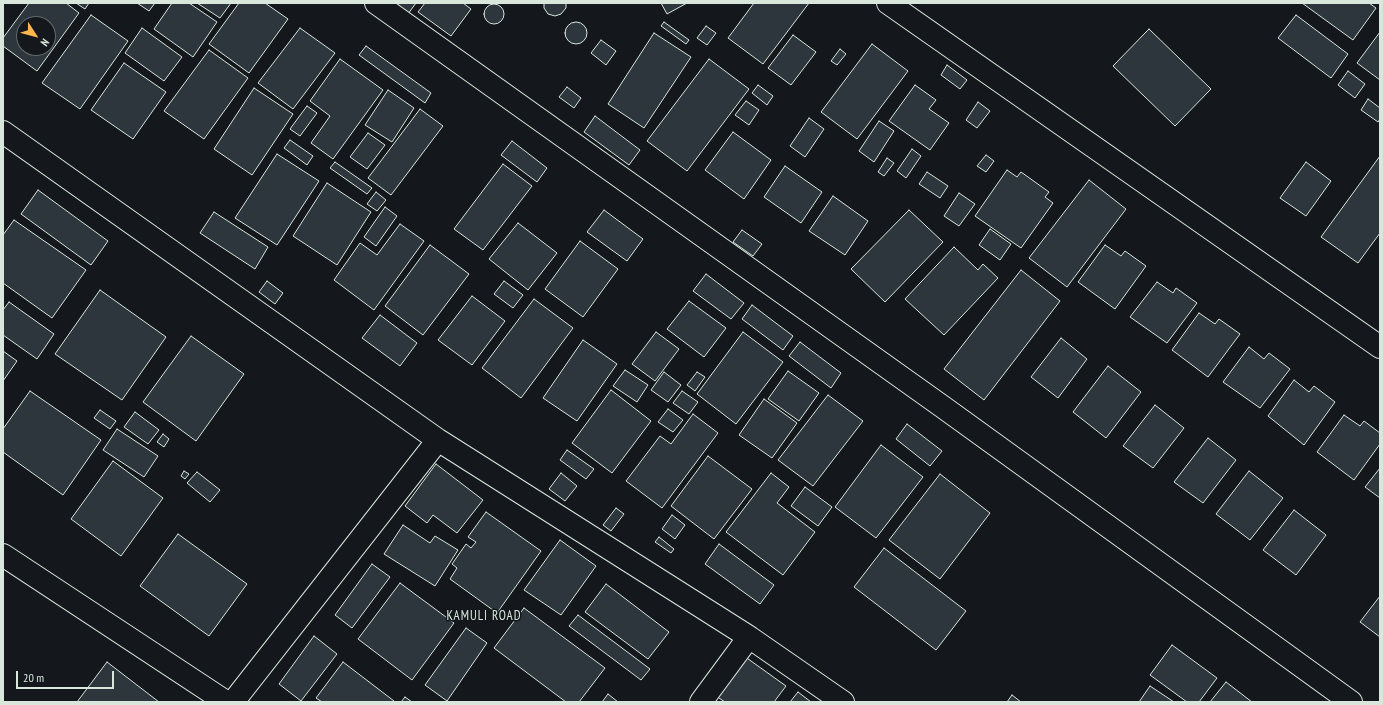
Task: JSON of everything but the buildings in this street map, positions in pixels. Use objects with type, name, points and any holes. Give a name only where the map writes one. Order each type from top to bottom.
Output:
[{"type":"street","points":[[376,3],[943,407],[1351,702]]},
{"type":"street","points":[[888,3],[1380,347]]},
{"type":"street","points":[[3,132],[438,440],[749,637],[843,702]]},
{"type":"street","points":[[233,702],[438,440]]},
{"type":"street","points":[[3,555],[226,702]]},
{"type":"street","points":[[701,702],[749,637]]},
{"type":"district","name":"KAMULI ROAD","points":[[484,616]]}]
